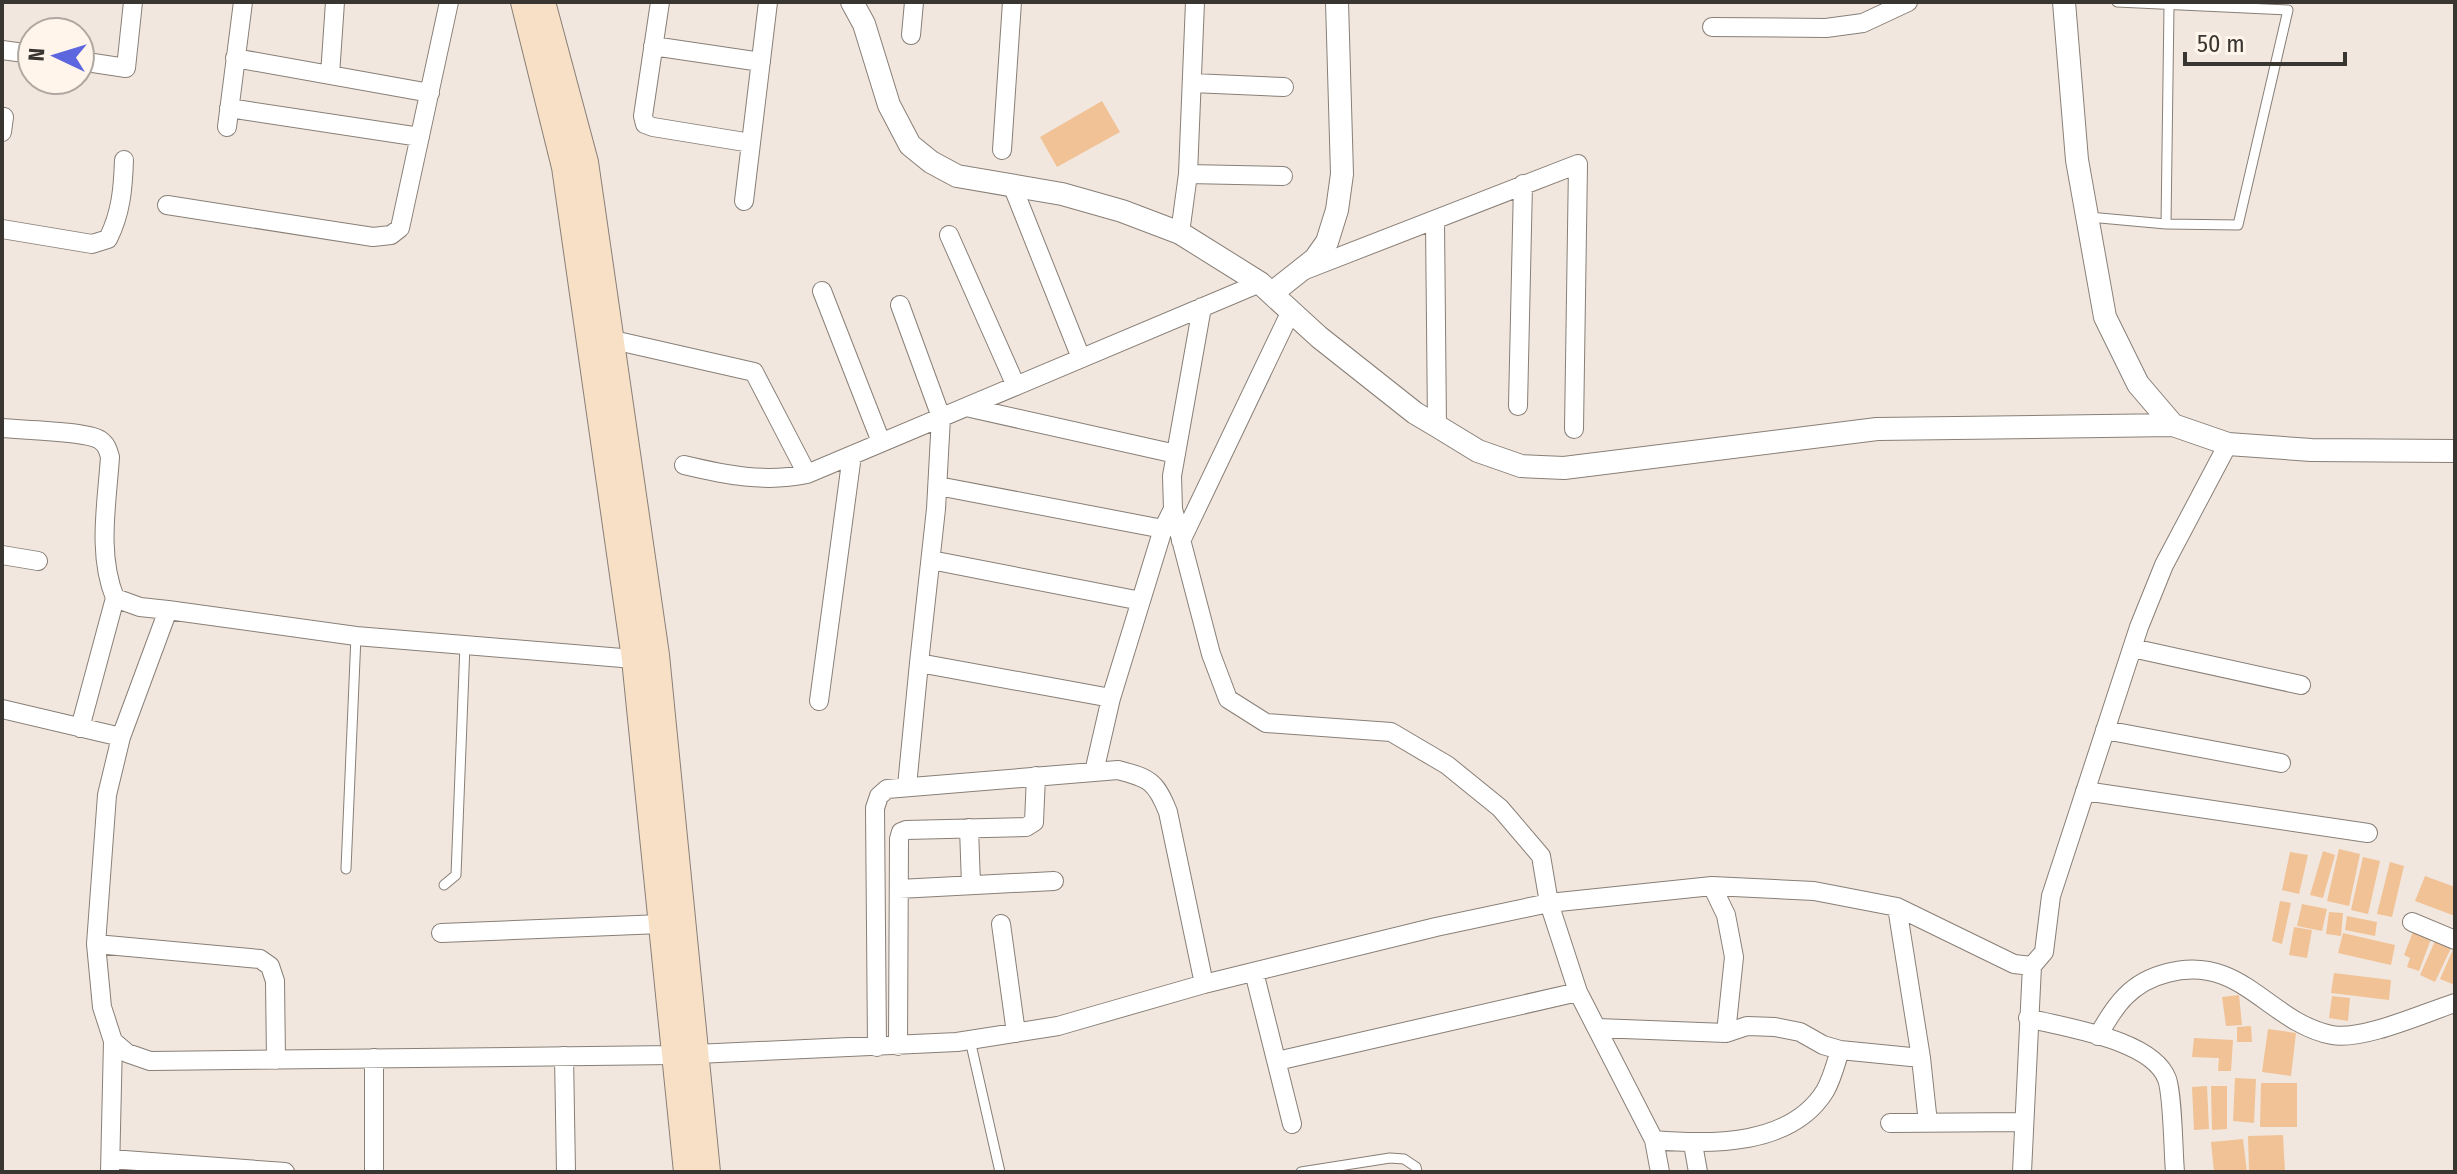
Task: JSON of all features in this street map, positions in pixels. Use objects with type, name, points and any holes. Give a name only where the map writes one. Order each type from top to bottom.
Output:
[{"type":"main road","points":[[523,2],[564,167],[600,337],[657,655],[685,1054],[686,1172]]},
{"type":"main road","points":[[543,2],[586,162],[600,337],[661,924],[708,1172]]},
{"type":"street","points":[[96,63],[126,68],[133,2]]},
{"type":"street","points":[[243,2],[228,118],[420,137]]},
{"type":"street","points":[[330,75],[335,2]]},
{"type":"street","points":[[167,205],[373,237],[391,235],[400,228],[449,2]]},
{"type":"street","points":[[660,2],[643,116],[645,124],[751,143]]},
{"type":"street","points":[[744,201],[768,2]]},
{"type":"street","points":[[852,2],[864,24],[889,105],[910,145],[931,162],[957,176],[1092,202],[1180,233],[1266,288],[1319,337],[1415,413],[1478,451],[1521,466],[1564,468],[1877,429],[2173,425],[2228,444],[2311,450],[2455,451]]},
{"type":"street","points":[[911,35],[914,2]]},
{"type":"street","points":[[1002,150],[1012,2]]},
{"type":"street","points":[[1180,233],[1188,174],[1195,2]]},
{"type":"street","points":[[1302,271],[1327,242],[1337,210],[1342,174],[1337,2]]},
{"type":"street","points":[[1712,27],[1826,28],[1863,23],[1908,2]]},
{"type":"street","points":[[2064,2],[2077,160],[2105,317],[2138,384],[2173,425]]},
{"type":"street","points":[[653,46],[761,62]]},
{"type":"street","points":[[235,58],[430,93]]},
{"type":"street","points":[[1192,83],[1284,87]]},
{"type":"street","points":[[2,229],[92,244],[108,239],[123,198],[124,160]]},
{"type":"street","points":[[684,465],[756,479],[807,474],[1202,307],[1266,288],[1302,271],[1578,164],[1574,429]]},
{"type":"street","points":[[1188,174],[1283,176]]},
{"type":"street","points":[[1518,406],[1523,184]]},
{"type":"street","points":[[1012,185],[1081,358]]},
{"type":"street","points":[[1435,222],[1437,426]]},
{"type":"street","points":[[949,235],[1016,386]]},
{"type":"street","points":[[822,291],[881,442]]},
{"type":"street","points":[[900,305],[941,417],[938,486],[907,786]]},
{"type":"street","points":[[1202,307],[1172,476],[1173,509],[1211,654],[1228,699],[1266,723],[1391,732],[1447,765],[1500,808],[1541,856],[1549,903],[1578,992],[1654,1140],[1660,1172]]},
{"type":"street","points":[[1181,541],[1291,311]]},
{"type":"street","points":[[600,337],[754,372],[807,474]]},
{"type":"street","points":[[966,407],[1176,454]]},
{"type":"street","points":[[2,428],[98,438],[107,447],[110,457],[105,549],[106,577],[115,598],[80,728]]},
{"type":"street","points":[[2022,1172],[2032,966],[2044,952],[2051,896],[2132,648],[2164,565],[2228,444]]},
{"type":"street","points":[[819,701],[852,455]]},
{"type":"street","points":[[938,486],[1163,529]]},
{"type":"street","points":[[1094,772],[1111,698],[1163,529],[1173,509]]},
{"type":"street","points":[[2,555],[38,561]]},
{"type":"street","points":[[931,560],[1141,601]]},
{"type":"street","points":[[115,598],[140,607],[356,636],[634,659]]},
{"type":"street","points":[[168,610],[121,737],[107,795],[96,944],[102,1007],[113,1041],[110,1165],[285,1172]]},
{"type":"street","points":[[2132,648],[2301,685]]},
{"type":"street","points":[[919,663],[1111,698]]},
{"type":"street","points":[[2,709],[121,737]]},
{"type":"street","points":[[2105,730],[2281,763]]},
{"type":"street","points":[[877,1047],[875,808],[879,796],[887,789],[1118,770],[1147,778],[1160,792],[1168,812],[1204,984]]},
{"type":"street","points":[[898,1046],[901,832],[1026,827],[1034,822],[1036,776]]},
{"type":"street","points":[[2085,791],[2368,833]]},
{"type":"street","points":[[969,828],[971,885]]},
{"type":"street","points":[[899,889],[1054,881]]},
{"type":"street","points":[[1712,886],[1726,915],[1734,957],[1726,1033]]},
{"type":"street","points":[[113,1041],[127,1053],[150,1061],[685,1054],[898,1046],[970,1040],[1058,1026],[1204,984],[1436,927],[1549,903],[1712,886],[1814,891],[1897,907],[2014,964],[2032,966]]},
{"type":"street","points":[[1897,907],[1928,1123]]},
{"type":"street","points":[[2412,922],[2455,940]]},
{"type":"street","points":[[441,933],[661,924]]},
{"type":"street","points":[[1001,924],[1016,1033]]},
{"type":"street","points":[[96,944],[260,959],[270,966],[275,981],[276,1060]]},
{"type":"street","points":[[2098,1036],[2125,994],[2142,983],[2178,970],[2204,969],[2223,974],[2246,985],[2311,1029],[2334,1035],[2355,1036],[2455,1003]]},
{"type":"street","points":[[1254,972],[1292,1124]]},
{"type":"street","points":[[1277,1061],[1578,992]]},
{"type":"street","points":[[2028,1018],[2143,1051],[2158,1063],[2167,1080],[2175,1172]]},
{"type":"street","points":[[1598,1028],[1726,1033],[1747,1026],[1775,1027],[1800,1032],[1823,1045],[1840,1050],[1921,1058]]},
{"type":"street","points":[[1654,1140],[1693,1144],[1748,1138],[1776,1131],[1807,1112],[1825,1090],[1840,1050]]},
{"type":"street","points":[[564,1056],[566,1172]]},
{"type":"street","points":[[374,1058],[374,1172]]},
{"type":"street","points":[[1890,1123],[2024,1122]]},
{"type":"street","points":[[1693,1144],[1698,1172]]},
{"type":"lane","points":[[2086,217],[2166,224],[2238,225],[2288,10],[2117,2]]},
{"type":"lane","points":[[2166,224],[2169,6]]},
{"type":"lane","points":[[346,869],[356,636]]},
{"type":"lane","points":[[444,885],[456,875],[465,645]]},
{"type":"lane","points":[[970,1040],[1000,1172]]},
{"type":"lane","points":[[1301,1172],[1390,1158],[1404,1159],[1416,1167],[1417,1172]]},
{"type":"building","points":[[1102,101],[1120,132],[1057,167],[1040,137]]},
{"type":"building","points":[[2339,849],[2360,854],[2349,906],[2327,901]]},
{"type":"building","points":[[2323,851],[2335,855],[2323,898],[2310,895]]},
{"type":"building","points":[[2290,852],[2308,855],[2299,894],[2282,890]]},
{"type":"building","points":[[2363,857],[2380,861],[2368,914],[2351,910]]},
{"type":"building","points":[[2390,862],[2404,866],[2392,917],[2377,914]]},
{"type":"building","points":[[2425,876],[2455,887],[2455,916],[2415,901]]},
{"type":"building","points":[[2280,901],[2291,903],[2282,944],[2272,941]]},
{"type":"building","points":[[2302,904],[2327,909],[2322,931],[2297,926]]},
{"type":"building","points":[[2329,912],[2343,913],[2341,936],[2326,934]]},
{"type":"building","points":[[2347,916],[2377,922],[2375,936],[2345,930]]},
{"type":"building","points":[[2294,927],[2312,930],[2307,958],[2289,955]]},
{"type":"building","points":[[2413,932],[2431,939],[2419,971],[2407,967],[2410,958],[2404,955]]},
{"type":"building","points":[[2343,933],[2395,945],[2391,965],[2338,953]]},
{"type":"building","points":[[2435,941],[2451,948],[2435,982],[2420,975]]},
{"type":"building","points":[[2455,945],[2455,985],[2440,979]]},
{"type":"building","points":[[2334,973],[2391,980],[2389,1000],[2331,993]]},
{"type":"building","points":[[2239,995],[2242,1025],[2226,1026],[2222,997]]},
{"type":"building","points":[[2332,996],[2350,998],[2348,1021],[2329,1018]]},
{"type":"building","points":[[2251,1026],[2252,1042],[2237,1042],[2237,1027]]},
{"type":"building","points":[[2268,1029],[2296,1033],[2291,1076],[2262,1072]]},
{"type":"building","points":[[2194,1038],[2233,1040],[2231,1071],[2218,1071],[2219,1058],[2192,1057]]},
{"type":"building","points":[[2235,1078],[2256,1079],[2254,1123],[2233,1121]]},
{"type":"building","points":[[2261,1083],[2297,1083],[2297,1127],[2260,1127]]},
{"type":"building","points":[[2207,1086],[2209,1129],[2194,1130],[2192,1087]]},
{"type":"building","points":[[2211,1086],[2227,1086],[2227,1129],[2212,1130]]},
{"type":"building","points":[[2283,1135],[2285,1172],[2249,1172],[2248,1136]]},
{"type":"building","points":[[2243,1139],[2247,1172],[2214,1172],[2211,1142]]}]
